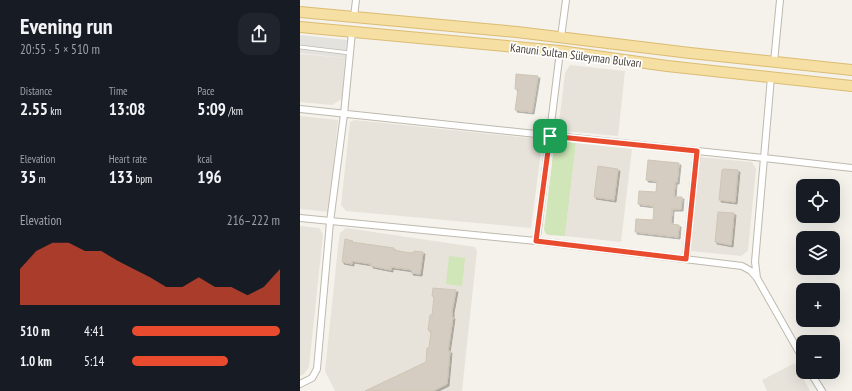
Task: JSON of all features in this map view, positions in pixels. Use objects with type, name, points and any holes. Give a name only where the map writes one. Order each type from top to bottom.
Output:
[{"type":"main road","name":"Kanuni Sultan Süleyman Bulvarı","points":[[300,12],[561,37],[646,48],[852,70]]},
{"type":"main road","name":"Kanuni Sultan Süleyman Bulvarı","points":[[300,27],[560,51],[667,66],[852,86]]},
{"type":"street","points":[[354,17],[356,0]]},
{"type":"street","points":[[561,37],[566,0]]},
{"type":"street","points":[[774,62],[780,0]]},
{"type":"street","points":[[300,384],[312,378],[317,369],[330,222],[344,114],[352,32]]},
{"type":"street","points":[[536,241],[560,51]]},
{"type":"street","points":[[758,278],[755,262],[771,77]]},
{"type":"street","points":[[300,109],[852,168]]},
{"type":"street","points":[[686,259],[697,151]]},
{"type":"street","points":[[300,218],[536,241],[742,266],[751,271],[758,278],[796,346]]},
{"type":"street","points":[[814,379],[822,391]]},
{"type":"lane","points":[[300,47],[350,53]]},
{"type":"shaded area","points":[[300,35],[347,40],[345,58],[300,53]]},
{"type":"shaded area","points":[[300,54],[345,58],[342,99],[332,105],[300,102]]},
{"type":"shaded area","points":[[570,65],[625,71],[618,136],[565,131],[559,123],[565,73]]},
{"type":"shaded area","points":[[300,116],[338,120],[329,212],[300,209]]},
{"type":"shaded area","points":[[354,120],[539,139],[542,144],[531,228],[346,211],[341,205],[350,122]]},
{"type":"shaded area","points":[[576,143],[632,149],[621,242],[565,236]]},
{"type":"shaded area","points":[[699,157],[752,162],[756,169],[748,251],[741,256],[691,251]]},
{"type":"shaded area","points":[[300,226],[319,228],[323,234],[309,367],[304,374],[300,376]]},
{"type":"shaded area","points":[[346,228],[475,247],[477,251],[462,391],[335,391],[325,371],[340,233]]},
{"type":"shaded area","points":[[795,363],[796,379],[804,379],[810,391],[767,391],[762,380]]},
{"type":"green space","points":[[560,140],[576,143],[565,236],[549,235],[546,234],[544,230],[554,146],[556,142]]},
{"type":"green space","points":[[449,256],[465,258],[462,286],[446,284]]},
{"type":"building","points":[[516,74],[538,76],[532,112],[515,110],[518,89],[515,89]]},
{"type":"building","points":[[648,160],[679,163],[674,197],[682,197],[681,209],[672,209],[671,224],[679,225],[678,237],[635,232],[636,219],[653,220],[654,207],[638,204],[639,191],[656,192],[657,181],[646,180]]},
{"type":"building","points":[[598,166],[618,169],[614,200],[594,197]]},
{"type":"building","points":[[722,170],[738,170],[735,202],[719,200]]},
{"type":"building","points":[[718,212],[734,213],[731,245],[715,242]]},
{"type":"building","points":[[345,239],[353,241],[352,242],[394,248],[394,250],[404,252],[423,252],[420,274],[411,273],[412,270],[391,267],[391,270],[371,266],[371,264],[352,261],[352,264],[342,262]]},
{"type":"building","points":[[433,288],[456,290],[452,311],[453,317],[448,351],[450,351],[447,384],[433,391],[365,391],[426,362],[427,348],[429,348],[431,331],[428,330],[430,315],[432,315],[434,297],[432,296]]},
{"type":"route","points":[[550,136],[697,151],[686,259],[536,241],[550,136]]}]
